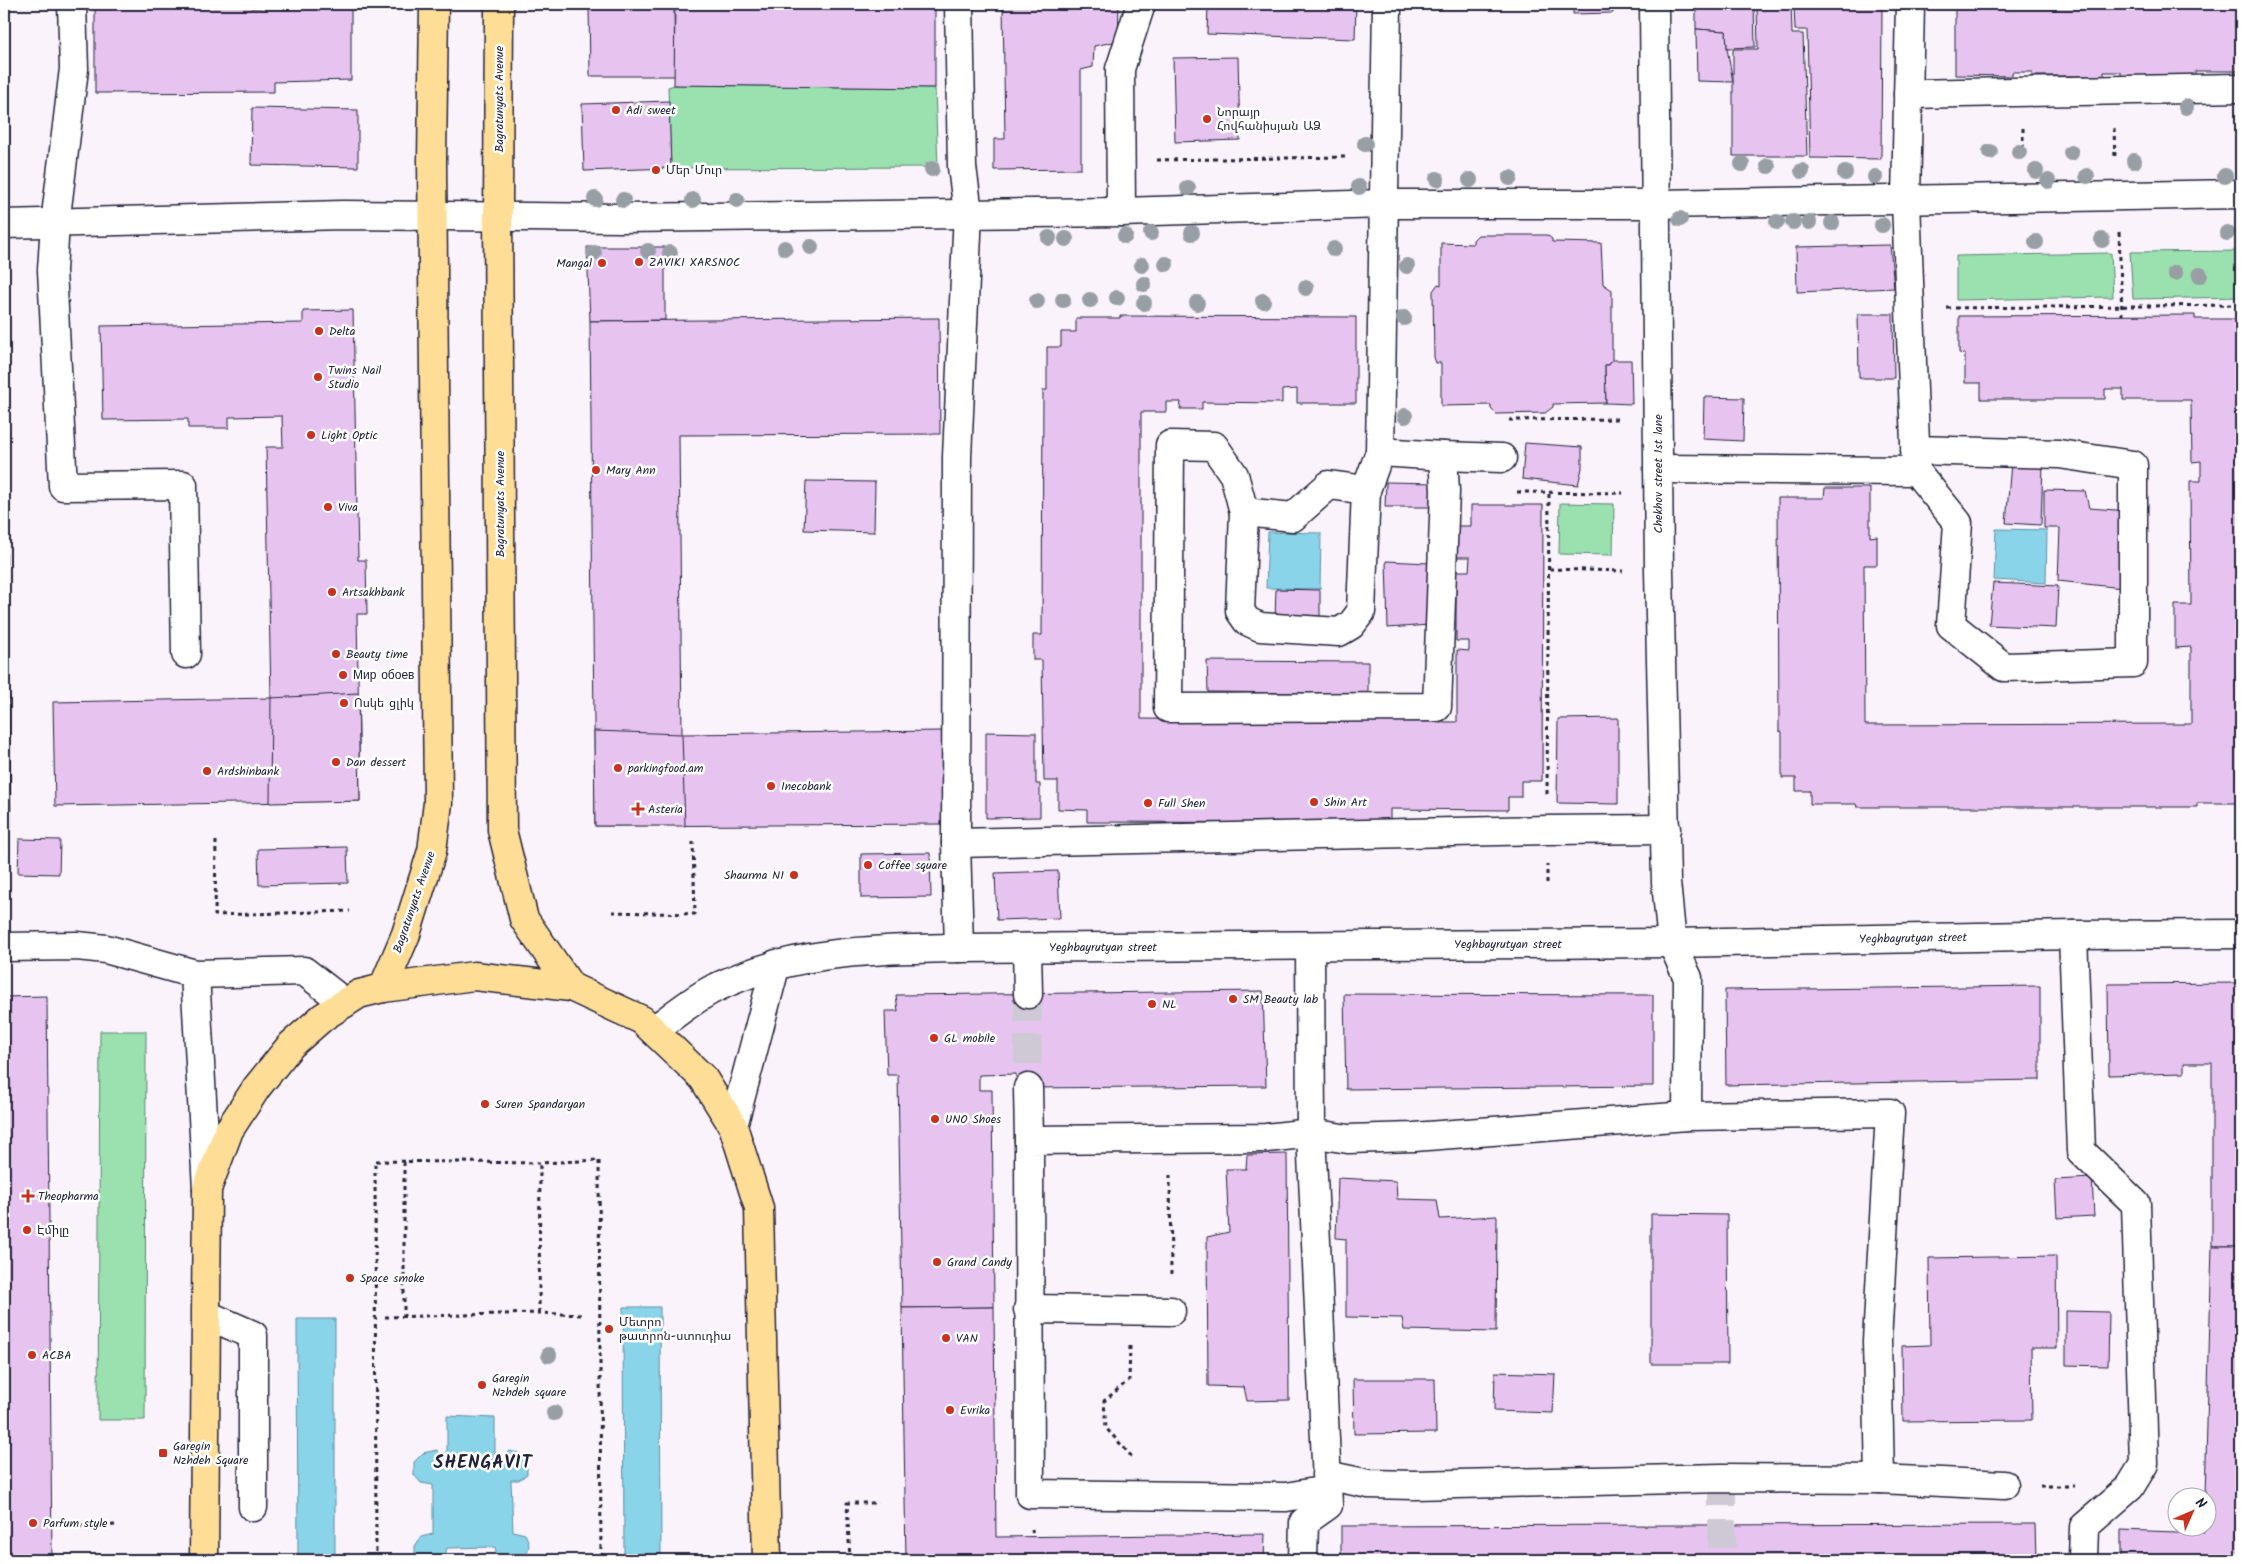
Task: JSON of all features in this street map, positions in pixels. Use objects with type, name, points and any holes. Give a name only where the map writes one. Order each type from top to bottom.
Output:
[{"type":"main road","name":"Bagratunyats Avenue","points":[[382,988],[406,934],[432,851],[438,803],[432,215],[434,4]]},
{"type":"main road","name":"Bagratunyats Avenue","points":[[499,4],[498,216],[502,830],[524,919],[571,987]]},
{"type":"main road","points":[[204,1560],[207,1189],[229,1130],[257,1086],[291,1045],[323,1017],[359,994],[382,988],[474,976],[571,987],[642,1020],[703,1078],[733,1126],[759,1208],[767,1560]]},
{"type":"street","points":[[72,4],[74,69],[55,224],[52,270],[63,486],[183,485],[186,654]]},
{"type":"street","points":[[959,4],[962,167],[968,212],[958,457],[956,843],[960,948]]},
{"type":"street","points":[[1121,212],[1120,69],[1141,4]]},
{"type":"street","points":[[1387,4],[1380,452],[1366,490],[1361,612],[1351,625],[1339,632],[1260,627],[1247,621],[1240,611],[1244,512],[1234,475],[1214,446],[1170,445],[1168,708],[1437,707],[1445,491],[1443,456]]},
{"type":"street","name":"Chekhov street 1st lane","points":[[1654,4],[1659,571],[1666,882],[1672,943],[1688,978],[1686,1116]]},
{"type":"street","points":[[1658,481],[1916,461],[2059,454],[2133,465],[2133,664],[2004,667],[1951,625],[1958,523],[1916,461],[1906,200],[1910,4]]},
{"type":"street","points":[[1908,94],[2241,88]]},
{"type":"street","points":[[4,224],[342,215],[622,218],[968,212],[1121,212],[1384,204],[1657,204],[2241,194]]},
{"type":"street","points":[[1380,452],[1502,458]]},
{"type":"street","points":[[1244,512],[1293,517],[1328,485],[1366,490]]},
{"type":"street","points":[[956,843],[1666,829]]},
{"type":"street","points":[[2073,934],[2080,1151],[2136,1204],[2144,1464],[2130,1487],[2084,1527],[2083,1560]]},
{"type":"street","name":"Yeghbayrutyan street","points":[[654,1030],[712,990],[776,964],[859,950],[1672,943],[2073,934],[2241,934]]},
{"type":"street","points":[[4,947],[77,946],[106,949],[195,974],[304,971],[345,1003]]},
{"type":"street","points":[[1303,1560],[1304,1522],[1328,1505],[1311,1133],[1310,946]]},
{"type":"street","points":[[1027,948],[1028,994]]},
{"type":"street","points":[[733,1126],[776,964]]},
{"type":"street","points":[[195,974],[207,1189]]},
{"type":"street","points":[[1028,1088],[1030,1494],[1286,1497],[1327,1482],[1414,1485],[1722,1478],[1880,1479],[2004,1485]]},
{"type":"street","points":[[1029,1140],[1266,1138],[1311,1133],[1348,1139],[1414,1137],[1686,1116],[1890,1113],[1877,1341],[1880,1479]]},
{"type":"street","points":[[1028,1309],[1171,1311]]},
{"type":"street","points":[[207,1315],[253,1335],[253,1507]]},
{"type":"path","points":[[1120,178],[1155,160],[1348,157],[1384,168]]},
{"type":"path","points":[[1909,308],[2241,305]]},
{"type":"path","points":[[1506,420],[1658,418]]},
{"type":"path","points":[[1511,492],[1549,492],[1658,481]]},
{"type":"path","points":[[1547,883],[1549,492]]},
{"type":"path","points":[[1549,570],[1659,571]]},
{"type":"path","points":[[216,841],[215,915],[350,912]]},
{"type":"path","points":[[612,912],[695,914],[693,842]]},
{"type":"path","points":[[1170,1140],[1171,1311]]},
{"type":"path","points":[[376,1560],[375,1161],[540,1163],[599,1160],[600,1560]]},
{"type":"path","points":[[404,1162],[404,1316]]},
{"type":"path","points":[[539,1313],[540,1163]]},
{"type":"path","points":[[1131,1310],[1129,1380],[1104,1402],[1106,1428],[1136,1461],[1140,1494]]},
{"type":"path","points":[[385,1316],[539,1313],[581,1315]]},
{"type":"path","points":[[2004,1485],[2130,1487]]},
{"type":"path","points":[[850,1560],[847,1503],[878,1503]]},
{"type":"path","points":[[80,1526],[116,1525]]},
{"type":"green space","points":[[674,85],[935,88],[938,167],[671,168],[668,87]]},
{"type":"green space","points":[[2241,251],[2241,297],[2133,299],[2130,252]]},
{"type":"green space","points":[[2111,253],[2113,297],[1956,300],[1956,256]]},
{"type":"green space","points":[[1560,503],[1614,504],[1613,555],[1559,554]]},
{"type":"green space","points":[[100,1031],[146,1031],[145,1420],[98,1420]]},
{"type":"water","points":[[1996,529],[2047,530],[2046,583],[1994,580]]},
{"type":"water","points":[[1268,532],[1321,533],[1320,589],[1266,588]]},
{"type":"water","points":[[623,1307],[660,1307],[661,1560],[624,1560]]},
{"type":"water","points":[[297,1319],[335,1319],[335,1560],[298,1560]]},
{"type":"water","points":[[447,1416],[495,1418],[495,1463],[509,1451],[519,1453],[527,1461],[527,1474],[519,1480],[511,1480],[513,1531],[525,1534],[529,1544],[527,1553],[522,1560],[503,1560],[497,1556],[495,1547],[447,1548],[444,1560],[420,1560],[415,1554],[415,1546],[421,1537],[433,1534],[433,1485],[421,1483],[414,1475],[414,1462],[423,1453],[437,1450],[447,1460]]},
{"type":"building","points":[[5,4],[6,98],[4,98]]},
{"type":"building","points":[[95,4],[251,4],[251,8],[272,7],[272,4],[351,4],[351,80],[274,82],[274,92],[95,93]]},
{"type":"building","points":[[589,4],[654,4],[654,8],[674,8],[675,76],[590,76]]},
{"type":"building","points":[[675,4],[935,4],[935,88],[674,85]]},
{"type":"building","points":[[1003,4],[1119,4],[1118,41],[1094,46],[1093,67],[1081,70],[1081,169],[994,170],[994,139],[1005,139]]},
{"type":"building","points":[[1221,4],[1356,4],[1355,39],[1207,34],[1208,6],[1221,6]]},
{"type":"building","points":[[1414,4],[1490,4],[1490,8],[1414,9]]},
{"type":"building","points":[[1573,4],[1613,4],[1613,13],[1573,14]]},
{"type":"building","points":[[1696,4],[1754,4],[1755,47],[1727,48],[1726,31],[1696,29]]},
{"type":"building","points":[[1791,4],[1792,34],[1803,34],[1807,156],[1733,156],[1733,49],[1758,49],[1757,5]]},
{"type":"building","points":[[1794,4],[1882,4],[1881,159],[1810,158],[1807,30],[1795,30]]},
{"type":"building","points":[[1955,4],[2241,4],[2241,71],[2195,71],[2195,75],[2121,76],[2121,72],[2104,72],[2104,76],[2032,76],[2032,72],[2012,72],[2012,76],[1955,75]]},
{"type":"building","points":[[1696,29],[1726,31],[1733,82],[1697,81]]},
{"type":"building","points":[[1238,57],[1240,140],[1175,142],[1173,58]]},
{"type":"building","points":[[669,101],[671,168],[584,171],[582,104]]},
{"type":"building","points":[[252,108],[358,110],[358,167],[251,165]]},
{"type":"building","points":[[1478,235],[1547,235],[1552,239],[1552,242],[1601,243],[1603,284],[1612,290],[1612,360],[1609,365],[1605,365],[1606,403],[1553,404],[1553,407],[1545,413],[1496,414],[1491,409],[1491,405],[1441,406],[1441,363],[1436,363],[1434,357],[1433,291],[1438,284],[1441,285],[1441,243],[1473,244],[1473,240]]},
{"type":"building","points":[[1890,245],[1894,288],[1797,292],[1796,247]]},
{"type":"building","points":[[587,247],[665,247],[665,320],[590,321]]},
{"type":"building","points":[[353,310],[358,560],[366,560],[367,614],[357,614],[360,801],[55,806],[53,702],[271,698],[266,447],[283,447],[282,416],[229,417],[229,428],[188,428],[188,419],[103,420],[101,326],[303,323],[303,311]]},
{"type":"building","points":[[1858,314],[1893,314],[1894,378],[1859,378]]},
{"type":"building","points":[[2195,315],[2195,319],[2241,319],[2241,803],[2197,803],[2197,807],[1857,807],[1856,804],[1810,804],[1810,791],[1796,791],[1796,778],[1782,778],[1782,732],[1779,731],[1778,498],[1824,498],[1825,488],[1870,488],[1870,537],[1877,536],[1877,565],[1864,565],[1865,725],[2191,724],[2191,647],[2175,648],[2175,605],[2191,605],[2190,481],[2201,481],[2201,461],[2192,462],[2191,400],[2123,400],[2123,389],[2105,389],[2105,399],[1981,399],[1981,383],[1965,383],[1965,354],[1959,353],[1959,316]]},
{"type":"building","points":[[1120,316],[1356,317],[1356,403],[1297,403],[1297,389],[1282,390],[1282,403],[1202,402],[1202,409],[1180,409],[1181,402],[1166,402],[1166,412],[1141,412],[1141,719],[1457,722],[1457,650],[1469,651],[1469,641],[1456,641],[1456,571],[1469,571],[1470,557],[1457,557],[1456,526],[1471,526],[1471,505],[1543,505],[1542,781],[1521,781],[1521,797],[1508,797],[1508,810],[1390,809],[1390,823],[1087,822],[1087,810],[1058,809],[1058,781],[1044,781],[1042,660],[1033,660],[1033,635],[1042,635],[1043,390],[1047,390],[1047,347],[1061,347],[1061,332],[1076,332],[1076,318],[1120,318]]},
{"type":"building","points":[[939,318],[940,434],[679,435],[682,734],[943,731],[944,824],[595,826],[590,321]]},
{"type":"building","points":[[1612,360],[1631,360],[1632,404],[1606,403],[1605,365],[1609,365]]},
{"type":"building","points":[[1704,397],[1744,398],[1743,441],[1703,439]]},
{"type":"building","points":[[4,434],[11,828],[4,828]]},
{"type":"building","points":[[1525,443],[1582,447],[1582,468],[1578,485],[1522,479]]},
{"type":"building","points":[[2011,463],[2043,463],[2041,525],[2006,523]]},
{"type":"building","points":[[806,481],[875,482],[874,532],[804,530]]},
{"type":"building","points":[[1386,482],[1434,483],[1434,507],[1385,507]]},
{"type":"building","points":[[2044,490],[2085,491],[2089,508],[2129,511],[2123,588],[2058,581],[2060,528],[2044,528]]},
{"type":"building","points":[[1386,561],[1429,563],[1429,625],[1388,628]]},
{"type":"building","points":[[1993,583],[2058,586],[2056,628],[1989,625]]},
{"type":"building","points":[[1276,589],[1320,590],[1320,619],[1275,618]]},
{"type":"building","points":[[1207,661],[1368,662],[1368,699],[1305,699],[1305,693],[1208,692]]},
{"type":"building","points":[[358,693],[360,801],[270,803],[271,698]]},
{"type":"building","points":[[1618,718],[1618,804],[1557,803],[1558,719]]},
{"type":"building","points":[[594,731],[682,734],[685,826],[595,826]]},
{"type":"building","points":[[986,732],[1036,733],[1036,784],[1040,784],[1040,817],[986,818]]},
{"type":"building","points":[[19,839],[60,840],[59,874],[18,873]]},
{"type":"building","points":[[347,847],[348,883],[259,885],[258,849]]},
{"type":"building","points":[[930,853],[931,897],[861,898],[861,854]]},
{"type":"building","points":[[1058,871],[1060,918],[997,920],[995,873]]},
{"type":"building","points":[[2241,983],[2241,1246],[2212,1246],[2212,1063],[2184,1063],[2184,1073],[2109,1075],[2108,984]]},
{"type":"building","points":[[2040,986],[2040,1080],[1726,1085],[1725,990]]},
{"type":"building","points":[[1263,991],[1266,1086],[1028,1088],[1017,1087],[1016,1074],[979,1075],[979,1090],[992,1090],[994,1307],[902,1308],[898,1075],[887,1075],[885,1011],[898,1011],[896,995]]},
{"type":"building","points":[[1344,994],[1653,995],[1653,1086],[1346,1089]]},
{"type":"building","points":[[47,996],[52,1560],[4,1560],[4,997]]},
{"type":"building","points":[[1287,1154],[1289,1400],[1247,1401],[1244,1387],[1208,1386],[1207,1237],[1229,1232],[1226,1169],[1246,1169],[1247,1155]]},
{"type":"building","points":[[1338,1178],[1396,1181],[1397,1199],[1437,1200],[1440,1219],[1497,1216],[1496,1332],[1404,1330],[1402,1318],[1346,1317],[1346,1239],[1336,1238]]},
{"type":"building","points":[[2092,1178],[2094,1216],[2057,1218],[2055,1180]]},
{"type":"building","points":[[1651,1214],[1727,1215],[1728,1364],[1651,1364]]},
{"type":"building","points":[[2212,1246],[2241,1246],[2241,1560],[2121,1560],[2121,1530],[2168,1532],[2168,1536],[2218,1536],[2218,1486],[2205,1486]]},
{"type":"building","points":[[2056,1256],[2057,1348],[2031,1348],[2032,1420],[1903,1421],[1902,1346],[1930,1345],[1929,1258]]},
{"type":"building","points":[[994,1307],[996,1537],[1265,1534],[1264,1560],[906,1560],[902,1308]]},
{"type":"building","points":[[2066,1311],[2109,1312],[2108,1366],[2066,1365]]},
{"type":"building","points":[[1495,1372],[1555,1374],[1553,1413],[1494,1411]]},
{"type":"building","points":[[1353,1379],[1435,1379],[1436,1433],[1354,1434]]},
{"type":"building","points":[[2035,1524],[2036,1560],[1341,1560],[1341,1526]]},
{"type":"tunnel","points":[[1028,994],[1028,1088]]},
{"type":"tunnel","points":[[1722,1478],[1722,1560]]},
{"type":"place","name":"Adi sweet","points":[[616,110]]},
{"type":"place","name":"Նորայր Հովհանիսյան ԱՁ","points":[[1207,119]]},
{"type":"place","name":"Մեր Մուր","points":[[656,170]]},
{"type":"place","name":"ZAVIKI XARSNOC","points":[[639,262]]},
{"type":"place","name":"Mangal","points":[[602,263]]},
{"type":"place","name":"Delta","points":[[319,331]]},
{"type":"place","name":"Twins Nail Studio","points":[[318,377]]},
{"type":"place","name":"Light Optic","points":[[311,435]]},
{"type":"place","name":"Mary Ann","points":[[596,470]]},
{"type":"place","name":"Viva","points":[[328,507]]},
{"type":"place","name":"Artsakhbank","points":[[332,592]]},
{"type":"place","name":"Beauty time","points":[[336,654]]},
{"type":"place","name":"Мир обоев","points":[[343,675]]},
{"type":"place","name":"Ոսկե ցլիկ","points":[[344,703]]},
{"type":"place","name":"Dan dessert","points":[[336,762]]},
{"type":"place","name":"parkingfood.am","points":[[618,768]]},
{"type":"place","name":"Ardshinbank","points":[[207,771]]},
{"type":"place","name":"Inecobank","points":[[771,786]]},
{"type":"place","name":"Shin Art","points":[[1314,802]]},
{"type":"place","name":"Full Shen","points":[[1148,803]]},
{"type":"place","name":"Asteria","points":[[638,809]]},
{"type":"place","name":"Coffee square","points":[[868,865]]},
{"type":"place","name":"Shaurma N1","points":[[794,875]]},
{"type":"place","name":"SM Beauty lab","points":[[1233,999]]},
{"type":"place","name":"NL","points":[[1152,1004]]},
{"type":"place","name":"GL mobile","points":[[934,1038]]},
{"type":"place","name":"Suren Spandaryan","points":[[485,1104]]},
{"type":"place","name":"UNO Shoes","points":[[935,1119]]},
{"type":"place","name":"Theopharma","points":[[28,1196]]},
{"type":"place","name":"Էմիլը","points":[[27,1230]]},
{"type":"place","name":"Grand Candy","points":[[937,1262]]},
{"type":"place","name":"Space smoke","points":[[350,1278]]},
{"type":"place","name":"Մետրո թատրոն-ստուդիա","points":[[609,1329]]},
{"type":"place","name":"VAN","points":[[946,1338]]},
{"type":"place","name":"ACBA","points":[[32,1355]]},
{"type":"place","name":"Garegin Nzhdeh square","points":[[482,1385]]},
{"type":"place","name":"Evrika","points":[[950,1410]]},
{"type":"place","name":"Garegin Nzhdeh Square","points":[[163,1453]]},
{"type":"place","name":"Parfum style","points":[[33,1523]]},
{"type":"district","name":"SHENGAVIT","points":[[483,1462]]}]
